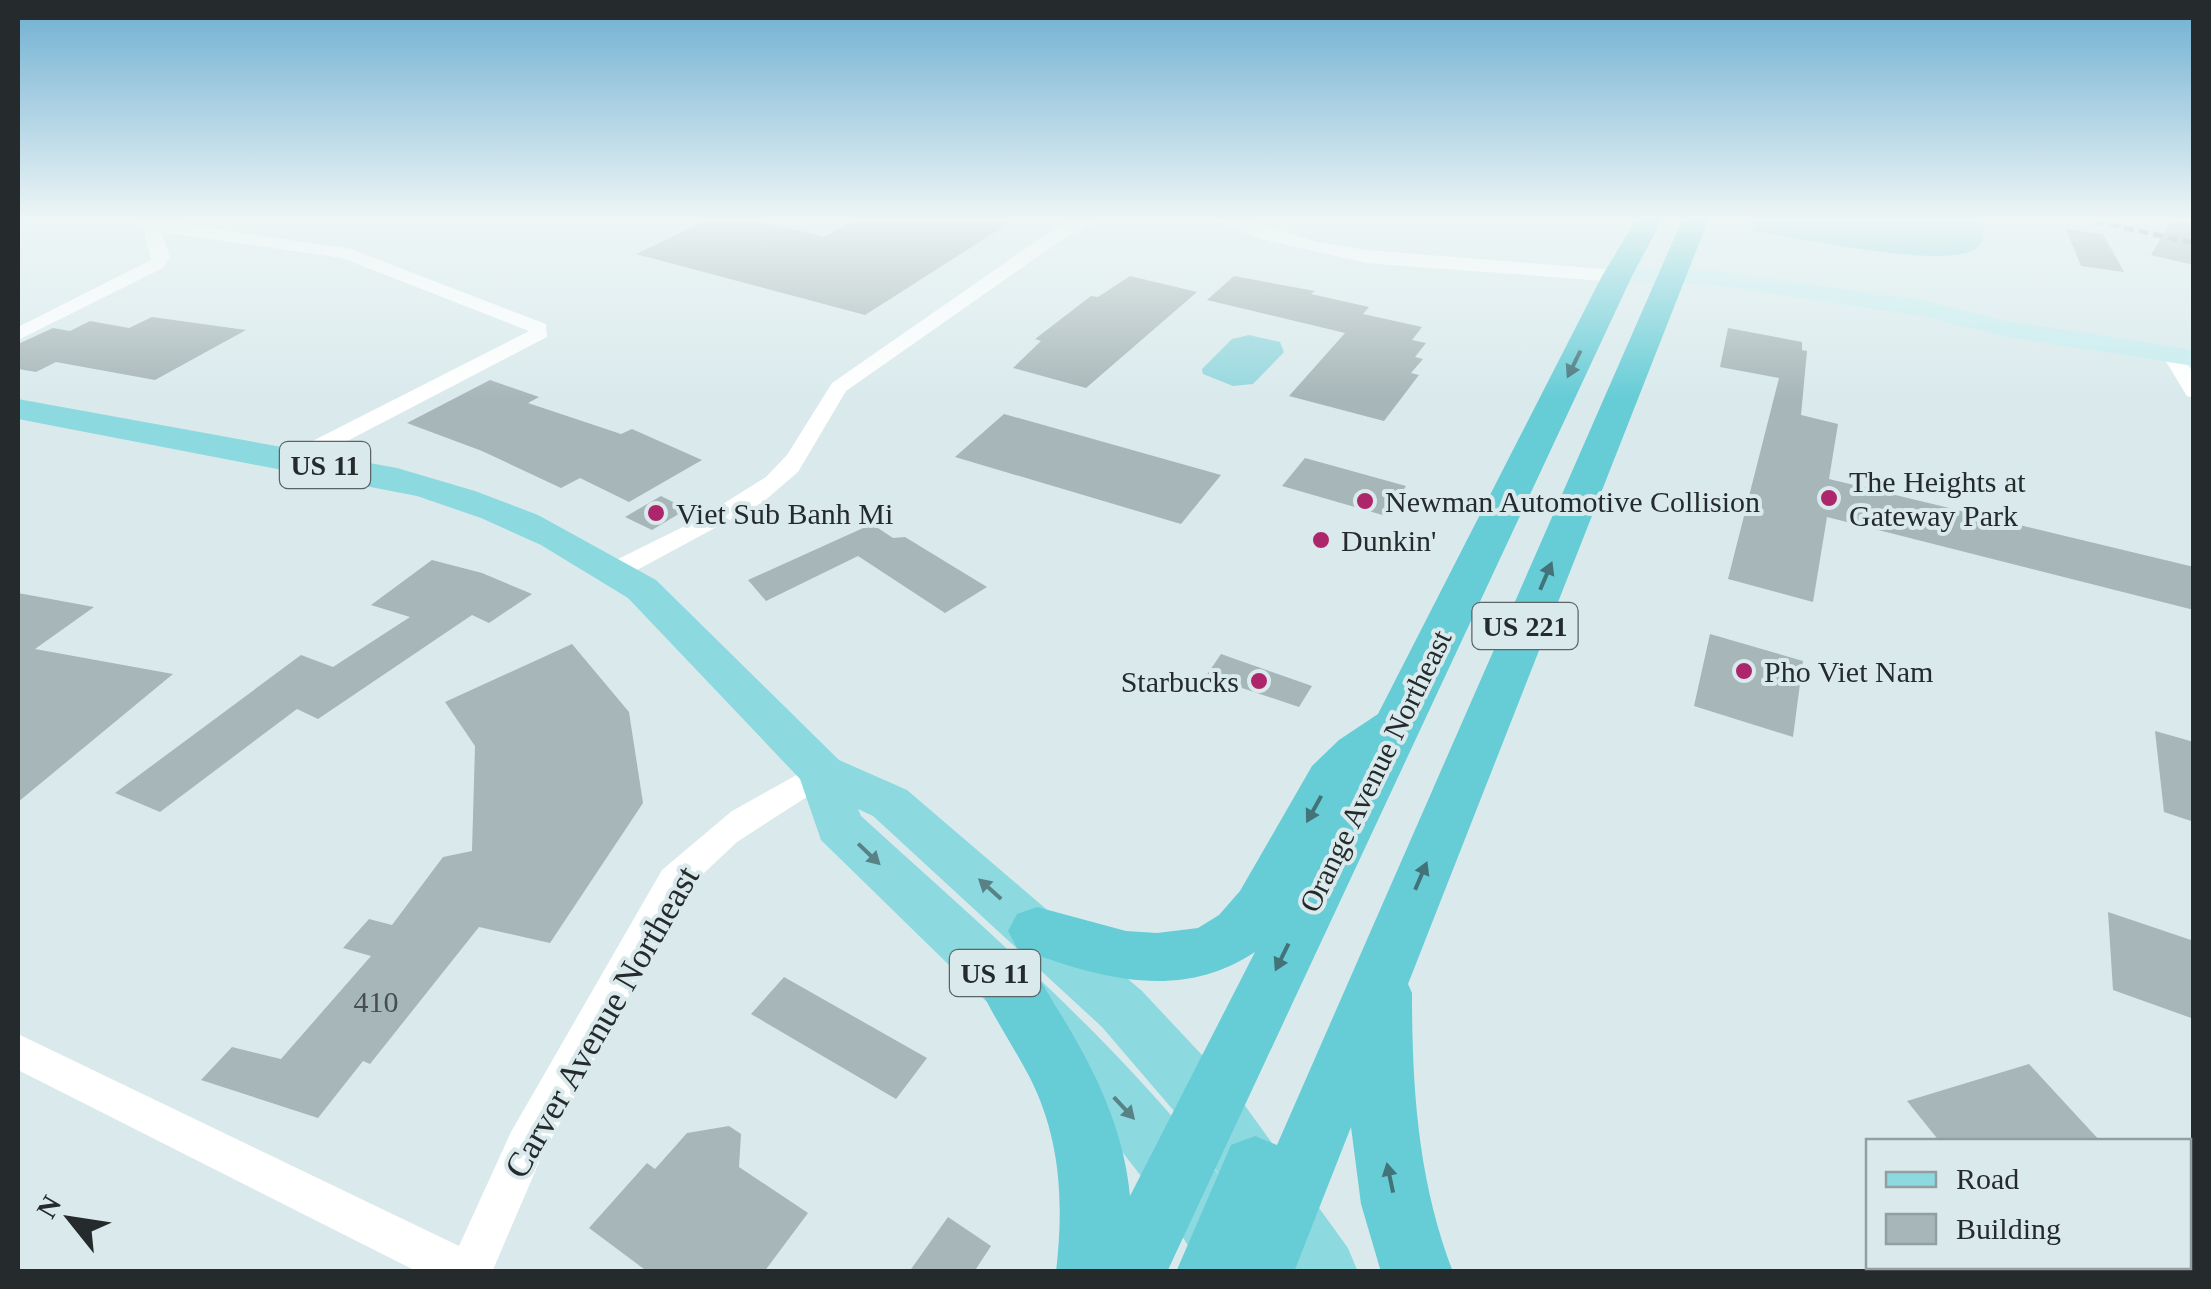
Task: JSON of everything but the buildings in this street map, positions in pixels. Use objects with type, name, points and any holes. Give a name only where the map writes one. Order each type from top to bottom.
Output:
[{"type":"highway","name":"Orange Avenue Northeast","points":[[1130,1272],[1208,1105],[1616,278]]},
{"type":"highway","name":"US 221","points":[[1246,1239],[1383,966],[1669,278]]},
{"type":"highway","points":[[1092,1272],[1098,1232],[1096,1177],[1085,1124],[1058,1062],[1024,960],[1091,951],[1133,959],[1180,957],[1206,950],[1237,934],[1258,910],[1331,778],[1403,713]]},
{"type":"highway","points":[[1383,966],[1379,1080],[1387,1169],[1416,1272]]},
{"type":"main road","points":[[1639,278],[1925,325],[2001,328],[2183,356]]},
{"type":"main road","name":"US 11","points":[[18,409],[398,479],[490,506],[572,544],[616,571],[642,590],[822,772],[840,826],[1024,960],[1122,1009],[1208,1105],[1246,1239]]},
{"type":"main road","name":"US 11","points":[[1024,960],[1132,1114],[1178,1172],[1246,1239],[1324,1272]]},
{"type":"street","points":[[18,334],[129,278]]},
{"type":"street","points":[[295,460],[537,337],[539,328],[411,278]]},
{"type":"street","points":[[616,571],[771,485],[800,453],[828,401],[840,387],[995,278]]},
{"type":"street","points":[[2183,356],[2194,392]]},
{"type":"street","name":"Carver Avenue Northeast","points":[[468,1272],[525,1146],[674,880],[728,828],[822,772]]},
{"type":"street","points":[[18,1051],[468,1272]]},
{"type":"shaded area","points":[[1249,335],[1280,342],[1284,352],[1253,384],[1233,386],[1203,374],[1202,369],[1232,339]]},
{"type":"place","name":"The Heights at Gateway Park","points":[[1829,498]]},
{"type":"place","name":"Newman Automotive Collision","points":[[1365,501]]},
{"type":"place","name":"Viet Sub Banh Mi","points":[[656,513]]},
{"type":"place","name":"Dunkin'","points":[[1321,540]]},
{"type":"place","name":"Pho Viet Nam","points":[[1744,671]]},
{"type":"place","name":"Starbucks","points":[[1259,681]]}]
